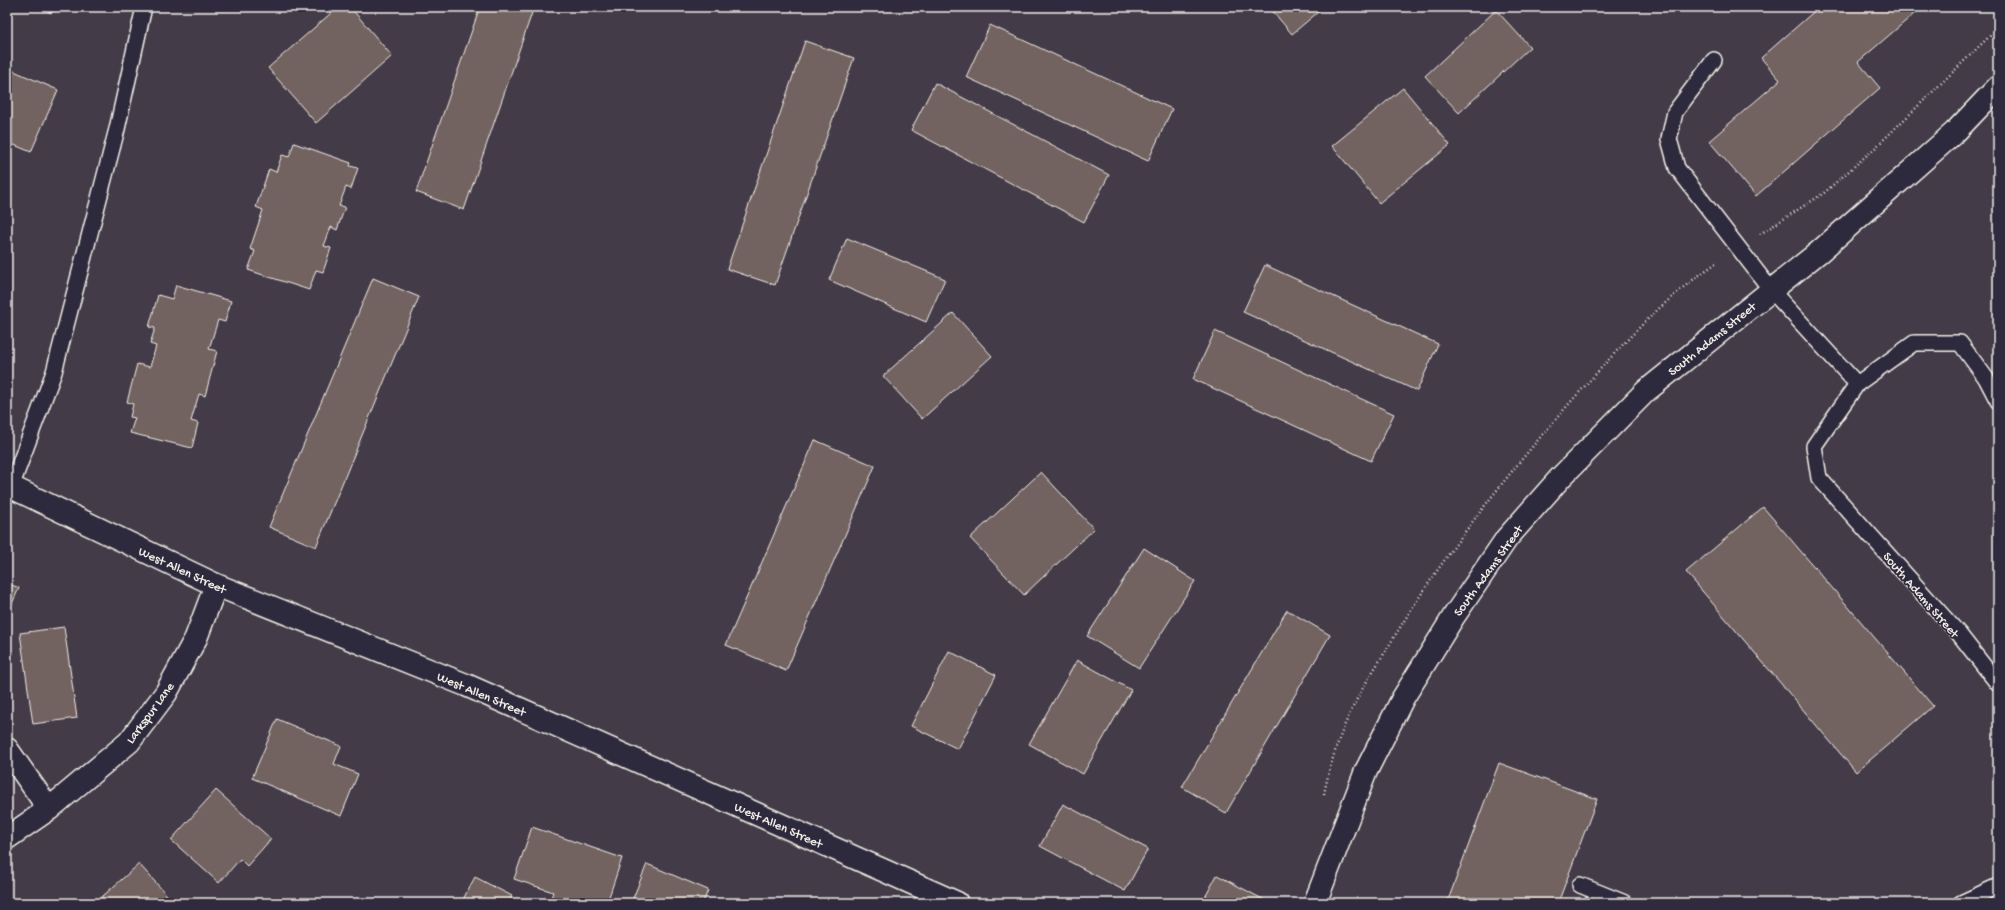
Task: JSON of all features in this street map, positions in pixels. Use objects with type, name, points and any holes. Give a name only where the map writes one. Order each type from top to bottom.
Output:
[{"type":"street","name":"South Adams Street","points":[[1315,903],[1366,771],[1403,698],[1454,616],[1507,538],[1562,477],[1646,391],[1819,252],[1955,132],[1998,87]]},
{"type":"street","name":"West Allen Street","points":[[9,486],[216,585],[466,685],[957,903]]},
{"type":"street","name":"Larkspur Lane","points":[[7,838],[49,809],[129,742],[166,693],[196,638],[216,585]]},
{"type":"street","points":[[7,749],[49,809]]},
{"type":"lane","points":[[9,486],[54,372],[117,129],[144,7]]},
{"type":"lane","points":[[1714,60],[1675,112],[1669,139],[1677,168],[1770,290],[1857,384]]},
{"type":"lane","name":"South Adams Street","points":[[1998,401],[1986,378],[1960,343],[1914,343],[1857,384],[1814,446],[1819,478],[1959,634],[1998,684]]},
{"type":"lane","points":[[1580,885],[1625,903]]},
{"type":"lane","points":[[1961,903],[1998,886]]},
{"type":"building","points":[[37,7],[55,7],[52,13]]},
{"type":"building","points":[[338,7],[350,7],[392,56],[316,123],[268,68]]},
{"type":"building","points":[[480,7],[534,7],[464,210],[416,192]]},
{"type":"building","points":[[1269,7],[1324,7],[1292,34]]},
{"type":"building","points":[[1819,7],[1922,7],[1858,62],[1880,88],[1756,196],[1709,141],[1780,80],[1761,58]]},
{"type":"building","points":[[1496,10],[1530,47],[1459,113],[1425,76]]},
{"type":"building","points":[[990,25],[1172,109],[1148,161],[966,77]]},
{"type":"building","points":[[805,41],[854,58],[775,285],[727,269]]},
{"type":"building","points":[[7,68],[58,90],[31,152],[7,142]]},
{"type":"building","points":[[935,83],[1109,175],[1084,222],[911,130]]},
{"type":"building","points":[[1403,88],[1450,145],[1379,203],[1332,146]]},
{"type":"building","points":[[294,143],[351,163],[350,166],[358,168],[351,189],[346,187],[339,206],[345,207],[337,230],[331,227],[324,246],[331,248],[323,272],[316,270],[309,290],[248,270],[255,251],[250,249],[263,210],[256,207],[269,169],[276,172],[282,155],[289,157]]},
{"type":"building","points":[[847,238],[945,279],[926,322],[829,280]]},
{"type":"building","points":[[1265,265],[1438,344],[1417,391],[1243,312]]},
{"type":"building","points":[[373,278],[419,297],[316,547],[269,527]]},
{"type":"building","points":[[176,285],[231,301],[225,322],[218,320],[209,349],[217,351],[205,396],[199,394],[191,421],[198,423],[192,448],[130,433],[135,418],[130,417],[133,404],[127,402],[137,364],[150,367],[156,346],[150,344],[155,328],[149,327],[158,295],[172,299]]},
{"type":"building","points":[[953,313],[992,356],[922,419],[883,376]]},
{"type":"building","points":[[7,327],[11,328],[7,338]]},
{"type":"building","points":[[1215,331],[1394,414],[1371,461],[1193,379]]},
{"type":"building","points":[[815,440],[875,466],[786,671],[726,645]]},
{"type":"building","points":[[1041,472],[1094,529],[1024,595],[970,538]]},
{"type":"building","points":[[1763,507],[1933,706],[1856,772],[1686,572]]},
{"type":"building","points":[[1144,548],[1195,581],[1139,668],[1087,636]]},
{"type":"building","points":[[7,583],[19,588],[7,615]]},
{"type":"building","points":[[1287,610],[1330,635],[1226,813],[1182,787]]},
{"type":"building","points":[[64,627],[77,718],[33,724],[20,633]]},
{"type":"building","points":[[949,651],[996,675],[958,749],[911,726]]},
{"type":"building","points":[[1077,660],[1131,690],[1083,774],[1029,744]]},
{"type":"building","points":[[277,719],[341,746],[334,764],[358,774],[341,816],[252,778]]},
{"type":"building","points":[[1499,763],[1597,799],[1558,903],[1447,903]]},
{"type":"building","points":[[216,790],[271,839],[247,866],[240,859],[219,883],[171,840]]},
{"type":"building","points":[[1063,804],[1148,849],[1125,891],[1040,846]]},
{"type":"building","points":[[532,827],[622,858],[607,903],[556,903],[550,901],[553,892],[514,879]]},
{"type":"building","points":[[139,864],[174,903],[95,903]]},
{"type":"building","points":[[647,864],[708,890],[703,903],[631,903]]},
{"type":"building","points":[[1217,875],[1270,903],[1202,903]]},
{"type":"building","points":[[475,877],[512,896],[509,903],[461,903]]}]
